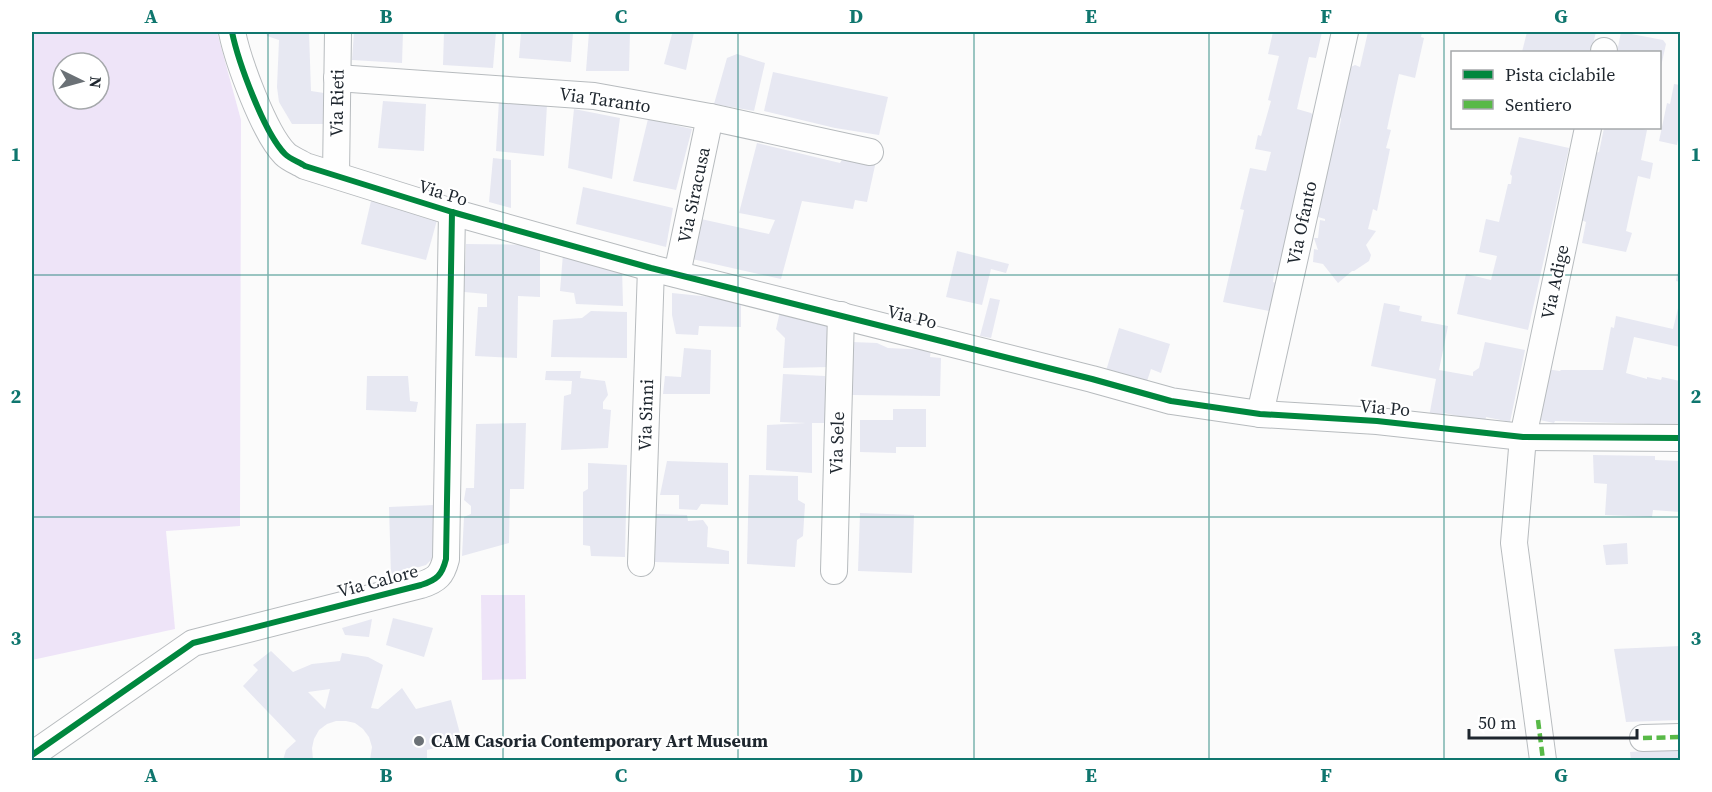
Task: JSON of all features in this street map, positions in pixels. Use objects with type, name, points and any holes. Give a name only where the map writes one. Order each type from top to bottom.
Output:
[{"type":"street","name":"Via Po","points":[[232,32],[253,95],[270,131],[286,154],[305,165],[452,212],[651,268],[1081,376],[1171,401],[1260,414],[1377,421],[1522,437],[1680,438]]},
{"type":"street","name":"Via Rieti","points":[[336,175],[338,32]]},
{"type":"street","name":"Via Ofanto","points":[[1260,414],[1345,32]]},
{"type":"street","name":"Via Taranto","points":[[337,78],[594,96],[710,117],[870,152]]},
{"type":"street","name":"Via Siracusa","points":[[677,274],[710,117]]},
{"type":"street","name":"Via Adige","points":[[1522,437],[1588,129]]},
{"type":"street","name":"Via Calore","points":[[32,755],[193,644],[435,581],[443,572],[446,559],[452,212]]},
{"type":"street","name":"Via Sinni","points":[[640,563],[651,268]]},
{"type":"street","name":"Via Sele","points":[[834,570],[841,315]]},
{"type":"street","points":[[1522,437],[1514,543],[1543,760]]},
{"type":"street","points":[[1643,738],[1680,737]]},
{"type":"shaded area","points":[[32,32],[217,32],[241,120],[240,526],[166,531],[175,629],[32,660]]},
{"type":"shaded area","points":[[481,595],[525,595],[526,679],[482,680]]},
{"type":"building","points":[[266,32],[309,32],[311,91],[324,93],[324,124],[292,124],[279,102],[277,87],[279,40],[267,36]]},
{"type":"building","points":[[354,32],[403,32],[402,63],[352,60]]},
{"type":"building","points":[[444,32],[496,32],[493,68],[443,65]]},
{"type":"building","points":[[521,32],[573,32],[571,62],[519,58]]},
{"type":"building","points":[[589,32],[630,32],[629,71],[586,71]]},
{"type":"building","points":[[667,32],[694,32],[686,70],[664,64],[672,34]]},
{"type":"building","points":[[1273,32],[1322,32],[1316,58],[1309,57],[1297,109],[1314,116],[1279,273],[1274,274],[1273,282],[1276,283],[1269,311],[1223,302],[1244,210],[1240,209],[1250,168],[1266,171],[1271,152],[1255,149],[1271,101],[1268,100],[1279,56],[1268,54]]},
{"type":"building","points":[[1368,32],[1422,32],[1421,37],[1424,38],[1415,78],[1399,74],[1387,129],[1391,130],[1386,148],[1390,149],[1377,211],[1373,209],[1368,229],[1376,231],[1366,245],[1371,255],[1369,261],[1338,283],[1323,264],[1313,262],[1314,249],[1318,250],[1314,238],[1318,238],[1320,220],[1325,221],[1318,217],[1336,130],[1339,130],[1341,119],[1339,114],[1349,68],[1355,65],[1360,67]]},
{"type":"building","points":[[1527,32],[1596,32],[1591,51],[1522,51]]},
{"type":"building","points":[[1621,32],[1663,40],[1666,44],[1661,66],[1661,51],[1617,51]]},
{"type":"building","points":[[737,54],[765,63],[754,111],[714,104],[727,58]]},
{"type":"building","points":[[773,72],[888,97],[879,135],[835,128],[764,111]]},
{"type":"building","points":[[1674,84],[1680,85],[1680,129],[1677,145],[1659,141],[1667,103],[1670,104]]},
{"type":"building","points":[[499,100],[547,105],[544,156],[496,151]]},
{"type":"building","points":[[383,101],[426,104],[424,151],[378,148]]},
{"type":"building","points":[[574,109],[620,118],[612,179],[568,168]]},
{"type":"building","points":[[648,119],[692,129],[676,190],[633,181]]},
{"type":"building","points":[[1604,129],[1647,130],[1641,160],[1653,163],[1650,179],[1638,176],[1626,231],[1632,233],[1626,252],[1582,243],[1586,222],[1579,219],[1586,190],[1588,190],[1595,153],[1599,152]]},
{"type":"building","points":[[1519,137],[1569,148],[1528,330],[1457,314],[1466,274],[1491,280],[1497,256],[1479,252],[1486,219],[1499,222],[1508,184],[1511,184],[1510,174]]},
{"type":"building","points":[[757,143],[840,163],[843,158],[876,161],[867,202],[855,200],[853,209],[802,201],[781,279],[692,259],[701,219],[769,234],[775,220],[739,213]]},
{"type":"building","points":[[493,158],[511,160],[511,208],[489,202]]},
{"type":"building","points":[[583,187],[673,208],[666,247],[576,224]]},
{"type":"building","points":[[371,201],[437,220],[426,260],[361,244]]},
{"type":"building","points":[[466,244],[540,245],[540,297],[518,296],[517,358],[475,356],[478,307],[487,307],[487,294],[464,292]]},
{"type":"building","points":[[957,251],[1009,264],[1006,273],[991,269],[982,305],[946,297]]},
{"type":"building","points":[[563,254],[622,267],[623,306],[576,304],[574,293],[560,291]]},
{"type":"building","points":[[1680,265],[1680,282],[1676,281]]},
{"type":"building","points":[[672,293],[741,300],[741,327],[699,326],[698,335],[676,334],[672,315]]},
{"type":"building","points":[[990,298],[1000,300],[991,338],[980,336]]},
{"type":"building","points":[[1680,300],[1680,347],[1634,337],[1626,373],[1647,379],[1647,377],[1661,380],[1662,377],[1680,381],[1680,425],[1555,421],[1554,423],[1535,419],[1546,369],[1603,370],[1611,327],[1614,328],[1616,316],[1673,329]]},
{"type":"building","points":[[1384,303],[1400,306],[1399,311],[1422,316],[1421,321],[1448,326],[1439,370],[1473,376],[1473,372],[1479,368],[1485,342],[1525,350],[1510,422],[1486,417],[1485,422],[1444,413],[1443,420],[1429,417],[1436,379],[1371,366]]},
{"type":"building","points":[[781,307],[831,320],[830,367],[783,368],[785,338],[776,329]]},
{"type":"building","points":[[591,311],[627,312],[627,358],[551,357],[553,320],[582,318]]},
{"type":"building","points":[[1119,328],[1170,344],[1161,373],[1151,369],[1145,387],[1105,374]]},
{"type":"building","points":[[852,342],[877,343],[888,348],[931,350],[930,357],[941,358],[940,396],[852,395]]},
{"type":"building","points":[[684,348],[711,350],[710,394],[663,394],[665,376],[681,377]]},
{"type":"building","points":[[546,371],[581,371],[580,378],[605,381],[608,395],[603,402],[603,409],[611,410],[608,448],[561,450],[564,396],[571,394],[572,381],[545,380]]},
{"type":"building","points":[[783,374],[825,376],[825,423],[812,423],[812,473],[766,470],[767,425],[806,423],[780,422]]},
{"type":"building","points":[[367,376],[408,376],[410,401],[418,402],[416,412],[366,410]]},
{"type":"building","points":[[893,409],[926,409],[926,447],[896,447],[896,453],[860,452],[860,420],[893,420]]},
{"type":"building","points":[[526,423],[524,489],[510,489],[509,543],[462,556],[464,517],[471,514],[471,506],[464,500],[466,488],[474,488],[476,424]]},
{"type":"building","points":[[1593,455],[1655,456],[1655,460],[1680,461],[1680,512],[1653,510],[1652,517],[1605,515],[1607,484],[1594,483]]},
{"type":"building","points":[[667,461],[728,463],[728,505],[701,504],[697,510],[679,509],[679,495],[660,495]]},
{"type":"building","points":[[588,463],[627,465],[625,557],[591,556],[590,546],[583,545],[583,492],[588,489]]},
{"type":"building","points":[[749,475],[798,476],[798,500],[805,504],[803,536],[797,540],[795,567],[747,564]]},
{"type":"building","points":[[434,505],[434,557],[426,565],[391,575],[389,507]]},
{"type":"building","points":[[860,513],[914,515],[912,573],[858,571]]},
{"type":"building","points":[[656,514],[687,515],[688,521],[703,520],[708,527],[707,547],[729,551],[729,564],[654,562]]},
{"type":"building","points":[[1627,543],[1628,564],[1606,565],[1603,545]]},
{"type":"building","points":[[393,618],[433,628],[424,657],[386,645]]},
{"type":"building","points":[[372,619],[369,637],[345,635],[342,628]]},
{"type":"building","points":[[1680,646],[1680,720],[1626,722],[1614,649]]},
{"type":"building","points":[[271,651],[293,672],[312,664],[340,661],[342,653],[368,657],[383,665],[371,708],[378,709],[402,688],[416,709],[451,700],[462,741],[427,750],[427,760],[370,760],[372,747],[363,729],[355,723],[336,721],[319,730],[312,748],[313,760],[283,760],[286,750],[296,741],[243,686],[258,670],[253,665]],"holes":[[[330,689],[325,709],[308,692]]]},
{"type":"building","points":[[1680,749],[1680,760],[1631,760],[1630,752]]},
{"type":"marked path","points":[[1538,720],[1543,760]]},
{"type":"marked path","points":[[1643,738],[1680,737]]},
{"type":"cycle path","points":[[232,32],[246,78],[261,114],[277,144],[292,159],[305,166],[452,212],[651,268],[1171,401],[1260,414],[1377,421],[1523,437],[1680,438]]},
{"type":"cycle path","points":[[32,755],[193,643],[421,585],[435,579],[441,573],[446,559],[452,212]]},
{"type":"place","name":"CAM Casoria Contemporary Art Museum","points":[[419,741]]}]
